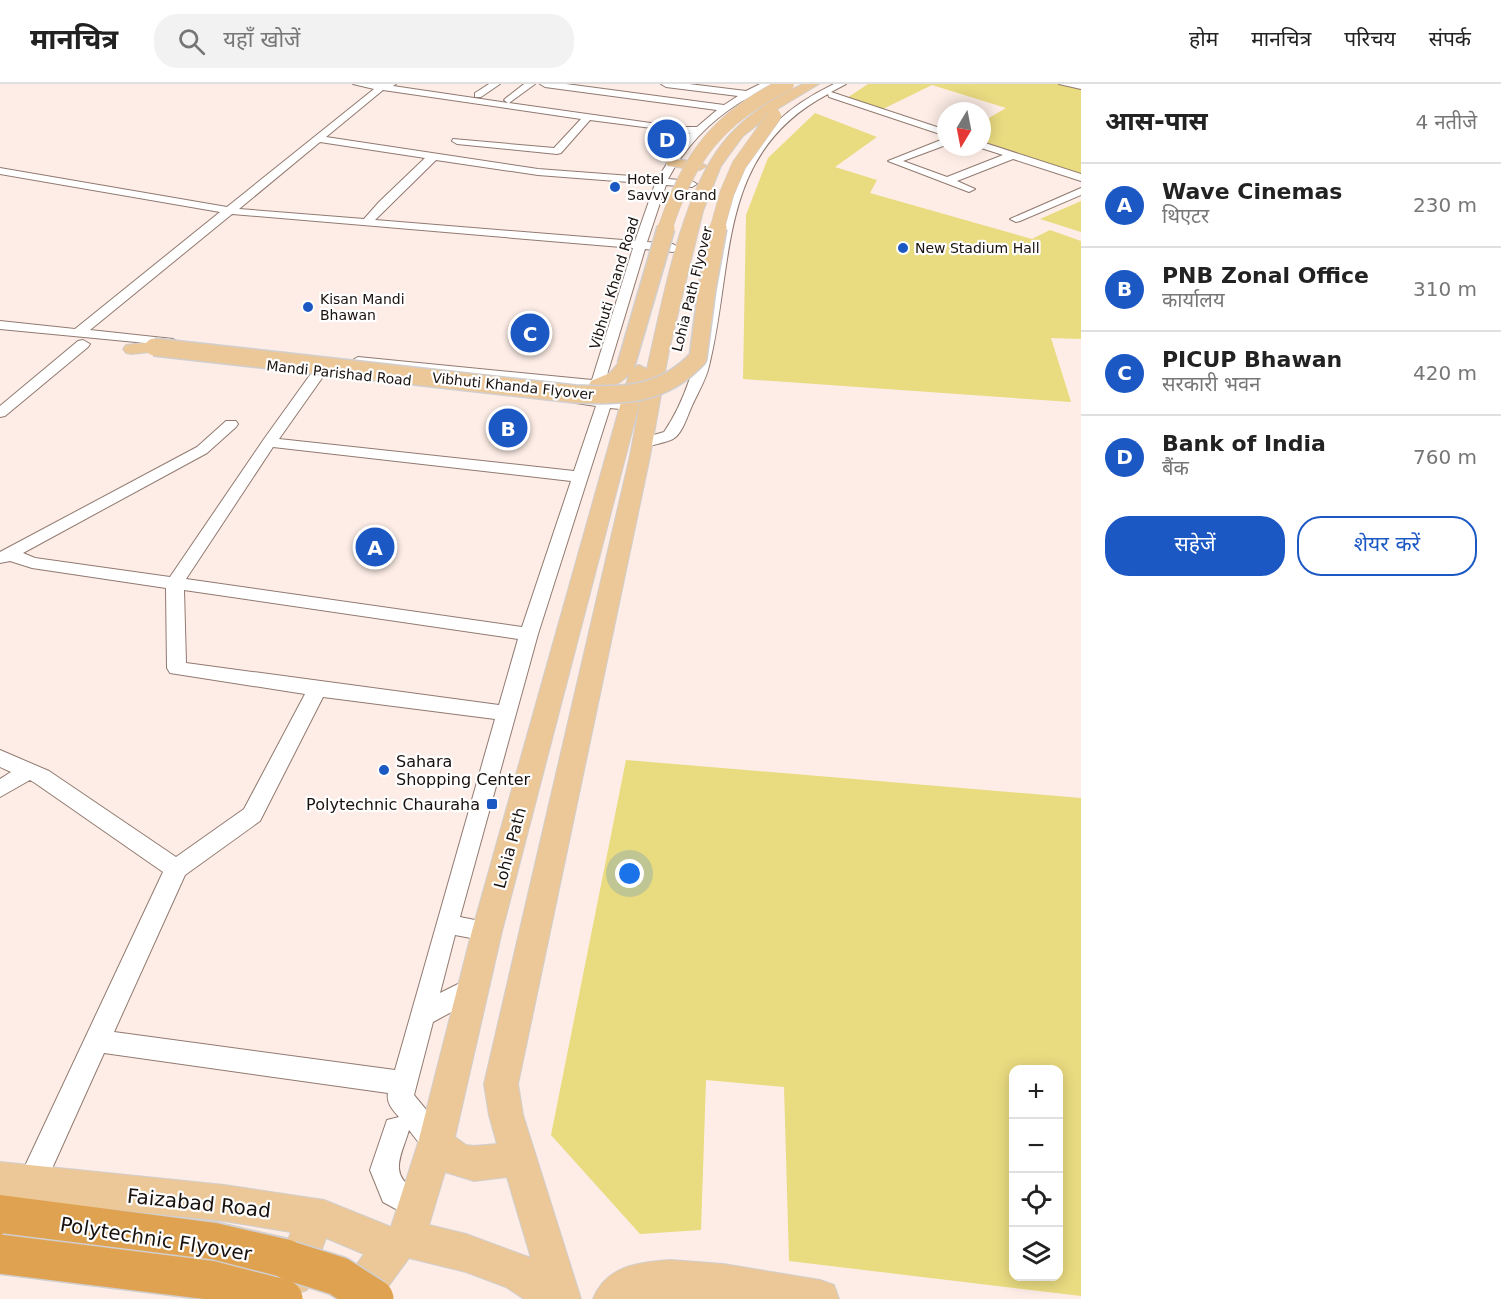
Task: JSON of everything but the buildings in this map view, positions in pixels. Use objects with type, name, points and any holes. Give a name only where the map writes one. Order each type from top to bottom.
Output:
[{"type":"highway","name":"Polytechnic Flyover","points":[[0,1216],[216,1244],[290,1261],[338,1276],[374,1299]]},
{"type":"highway","name":"Polytechnic Flyover","points":[[0,1254],[210,1280],[282,1299]]},
{"type":"main road","points":[[601,394],[626,365],[667,224],[689,167],[700,151],[729,121],[751,104],[787,84]]},
{"type":"main road","name":"Lohia Path Flyover","points":[[642,442],[681,266],[703,187],[704,161],[725,135],[751,113],[800,84]]},
{"type":"main road","name":"Lohia Path Flyover","points":[[633,397],[673,248],[716,162],[734,138],[759,116],[813,84]]},
{"type":"main road","name":"Lohia Path Flyover","points":[[703,187],[751,135],[774,116],[796,100],[829,89]]},
{"type":"main road","name":"Vibhuti Khanda Flyover","points":[[132,349],[154,347],[575,394],[608,395],[660,388],[688,371],[698,358],[719,227],[729,187],[743,157],[766,131],[774,116]]},
{"type":"main road","points":[[673,163],[704,161]]},
{"type":"main road","name":"Lohia Path","points":[[405,1230],[436,1143],[487,931],[590,546],[633,397]]},
{"type":"main road","points":[[560,1299],[506,1115],[501,1084],[642,442]]},
{"type":"main road","points":[[436,1143],[448,1156],[467,1164],[492,1164],[518,1156]]},
{"type":"main road","name":"Faizabad Road","points":[[15,1182],[224,1203],[405,1230]]},
{"type":"main road","points":[[282,1299],[296,1270],[315,1218]]},
{"type":"main road","points":[[356,1299],[405,1230],[518,1272],[560,1299]]},
{"type":"main road","points":[[612,1299],[631,1285],[691,1280],[820,1299]]},
{"type":"street","points":[[358,84],[509,100],[679,130],[700,130]]},
{"type":"street","points":[[478,96],[495,84]]},
{"type":"street","points":[[509,100],[530,84]]},
{"type":"street","points":[[545,84],[727,108]]},
{"type":"street","points":[[0,396],[81,339],[244,213],[318,139],[391,86],[588,117],[618,118],[653,84]]},
{"type":"street","points":[[666,84],[748,94]]},
{"type":"street","name":"Vibhuti Khand Road","points":[[403,1083],[529,634],[581,477],[639,245],[662,182],[680,152],[700,130],[727,108],[766,84]]},
{"type":"street","points":[[642,442],[669,435],[676,425],[702,368],[732,206],[738,181],[744,169],[767,139],[789,116],[821,93],[841,84]]},
{"type":"street","points":[[1064,84],[1081,86]]},
{"type":"street","points":[[0,413],[81,339],[230,210],[298,161],[331,141],[391,86]]},
{"type":"street","points":[[829,89],[937,130]]},
{"type":"street","points":[[457,141],[557,151],[588,117]]},
{"type":"street","points":[[318,139],[538,172],[703,187]]},
{"type":"street","points":[[937,144],[892,161],[969,189]]},
{"type":"street","points":[[991,148],[1081,178]]},
{"type":"street","points":[[367,223],[382,204],[434,156]]},
{"type":"street","points":[[947,181],[1013,156]]},
{"type":"street","points":[[0,171],[244,213],[673,248]]},
{"type":"street","points":[[1016,219],[1081,191]]},
{"type":"street","points":[[0,325],[81,339]]},
{"type":"street","points":[[0,335],[81,339],[543,380],[601,394]]},
{"type":"street","name":"Mandi Parishad Road","points":[[81,339],[132,349],[537,396],[601,394],[633,397]]},
{"type":"street","points":[[320,371],[269,442],[175,583],[177,668],[317,689],[507,713]]},
{"type":"street","points":[[537,396],[543,380]]},
{"type":"street","points":[[5,557],[202,450],[231,424]]},
{"type":"street","points":[[269,442],[581,477]]},
{"type":"street","points":[[5,557],[32,563],[529,634]]},
{"type":"street","points":[[15,1182],[97,1041],[176,869],[252,814],[317,689]]},
{"type":"street","points":[[0,758],[42,777],[176,869]]},
{"type":"street","points":[[0,789],[29,771]]},
{"type":"street","points":[[446,924],[487,931]]},
{"type":"street","points":[[432,980],[472,988]]},
{"type":"street","points":[[422,1015],[472,988]]},
{"type":"street","points":[[97,1041],[403,1083],[400,1098],[436,1143]]},
{"type":"street","points":[[396,1129],[384,1170],[405,1230]]},
{"type":"shaded area","points":[[868,84],[1081,84],[1081,178],[991,148],[991,117],[1006,108],[991,102],[932,85],[883,109],[847,98]]},
{"type":"shaded area","points":[[815,113],[877,137],[835,167],[877,180],[870,193],[1032,239],[1050,230],[1081,241],[1081,339],[1051,338],[1071,402],[743,379],[746,215],[768,158]]},
{"type":"shaded area","points":[[1081,201],[1081,232],[1040,219]]},
{"type":"shaded area","points":[[626,760],[1081,798],[1081,1296],[789,1261],[784,1087],[706,1080],[701,1230],[640,1234],[551,1135]]},
{"type":"place","name":"Bank of India","points":[[667,139]]},
{"type":"place","name":"Hotel Savvy Grand","points":[[615,187]]},
{"type":"place","name":"New Stadium Hall","points":[[903,248]]},
{"type":"place","name":"Kisan Mandi Bhawan","points":[[308,307]]},
{"type":"place","name":"PICUP Bhawan","points":[[530,333]]},
{"type":"place","name":"PNB Zonal Office","points":[[508,428]]},
{"type":"place","name":"Wave Cinemas","points":[[375,547]]},
{"type":"place","name":"Sahara Shopping Center","points":[[384,770]]},
{"type":"place","name":"Polytechnic Chauraha","points":[[492,804]]}]
